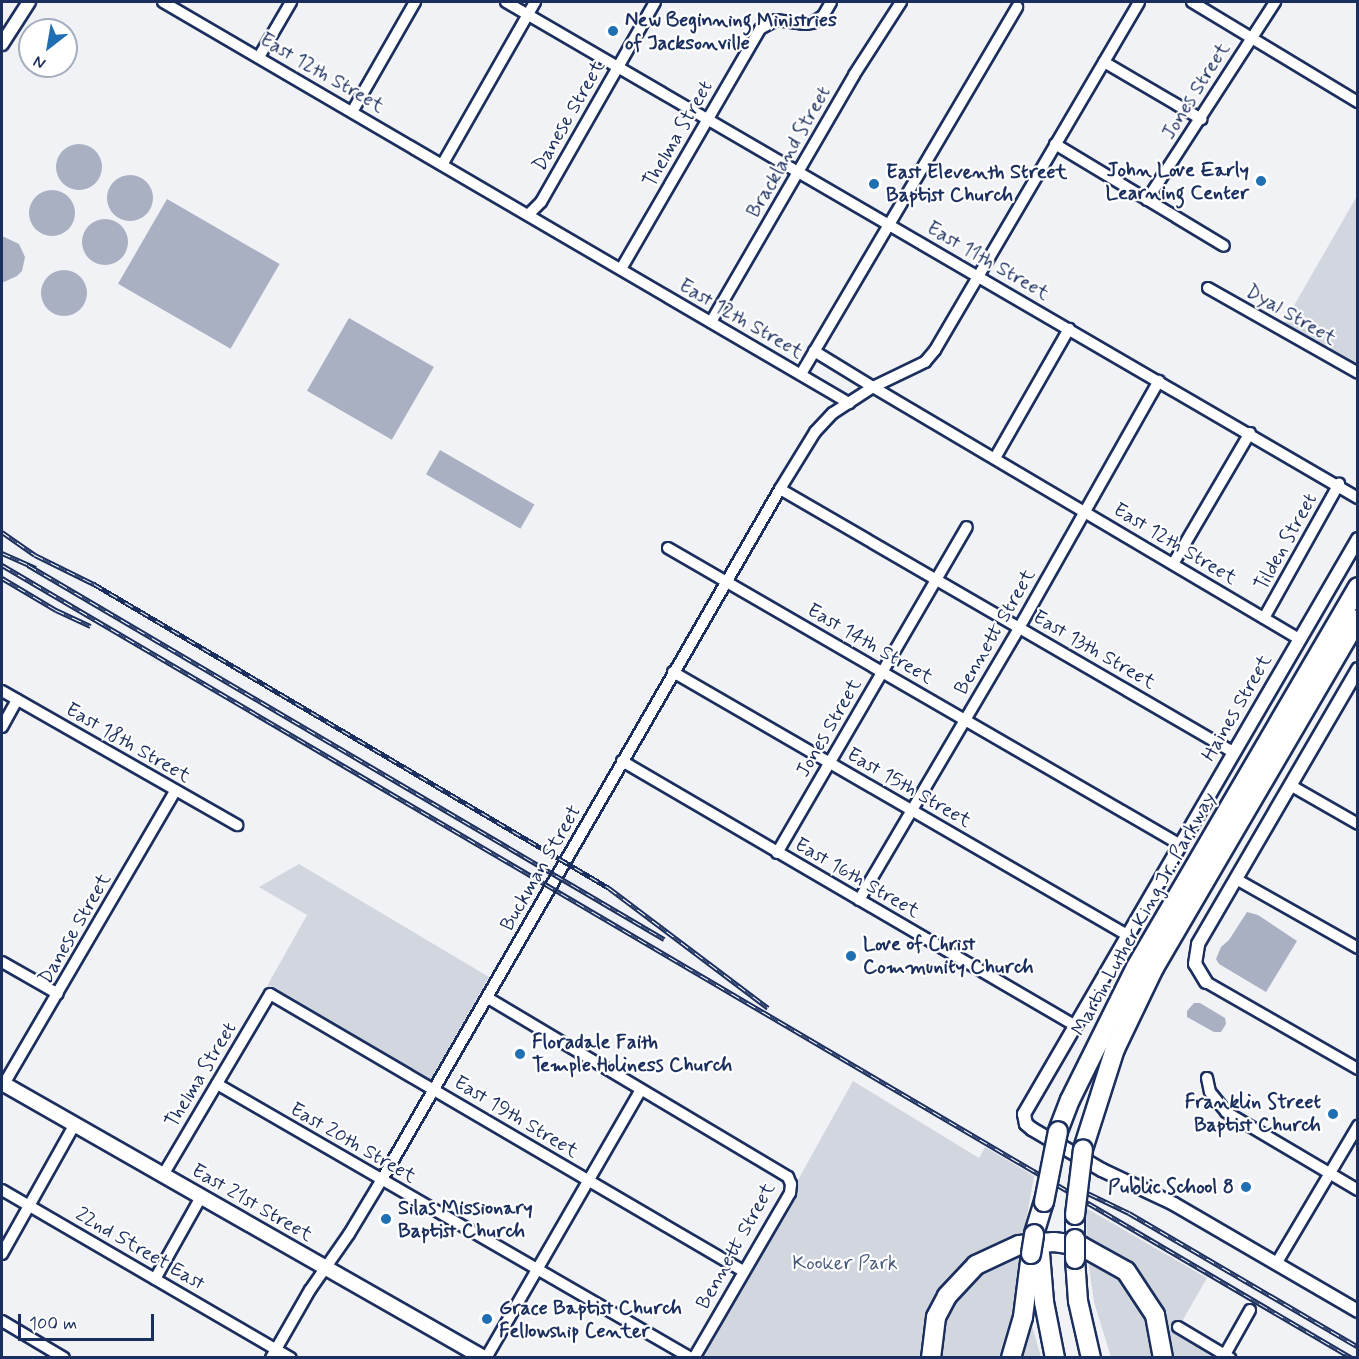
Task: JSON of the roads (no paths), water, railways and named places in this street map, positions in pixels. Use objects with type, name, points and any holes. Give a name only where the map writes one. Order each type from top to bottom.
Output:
[{"type":"highway","name":"Martin Luther King Jr. Parkway","points":[[1035,1253],[1058,1131],[1070,1100],[1136,967],[1358,587]]},
{"type":"highway","name":"Martin Luther King Jr. Parkway","points":[[1091,1358],[1078,1301],[1075,1215],[1083,1149],[1115,1049],[1154,968],[1358,619]]},
{"type":"highway","points":[[931,1358],[936,1317],[947,1296],[976,1265],[1007,1249],[1054,1242],[1081,1246],[1126,1271],[1155,1315],[1163,1358]]},
{"type":"highway","points":[[1011,1358],[1023,1317],[1035,1253]]},
{"type":"highway","points":[[1035,1253],[1055,1358]]},
{"type":"highway","points":[[1075,1261],[1087,1317],[1102,1358]]},
{"type":"main road","name":"East 21st Street","points":[[3,1084],[485,1358]]},
{"type":"street","points":[[2,44],[28,2]]},
{"type":"street","name":"East 12th Street","points":[[166,2],[849,403]]},
{"type":"street","points":[[259,57],[291,2]]},
{"type":"street","points":[[352,112],[415,2]]},
{"type":"street","name":"East 11th Street","points":[[506,2],[1339,484],[1358,498]]},
{"type":"street","points":[[442,165],[535,2]]},
{"type":"street","name":"Danese Street","points":[[528,215],[541,202],[655,2]]},
{"type":"street","name":"Thelma Street","points":[[621,269],[760,29],[776,20],[812,23],[823,16],[831,2]]},
{"type":"street","name":"Brackland Street","points":[[711,322],[901,2]]},
{"type":"street","points":[[849,403],[873,387],[925,362],[935,350],[1139,2]]},
{"type":"street","points":[[1192,2],[1358,102]]},
{"type":"street","name":"Jones Street","points":[[1147,200],[1202,119],[1275,2]]},
{"type":"street","points":[[801,374],[1017,7]]},
{"type":"street","points":[[1104,62],[1202,119]]},
{"type":"street","points":[[1055,144],[1224,246]]},
{"type":"street","name":"Dyal Street","points":[[1208,288],[1358,373]]},
{"type":"street","points":[[995,458],[1069,329]]},
{"type":"street","name":"East 12th Street","points":[[814,351],[1299,639]]},
{"type":"street","name":"Bennett Street","points":[[859,900],[1019,628],[1159,381]]},
{"type":"street","name":"Buckman Street","points":[[274,1353],[381,1181],[673,672],[814,432],[833,413],[849,403]]},
{"type":"street","points":[[1173,564],[1250,434]]},
{"type":"street","name":"Tilden Street","points":[[1264,618],[1339,484]]},
{"type":"street","name":"East 13th Street","points":[[780,489],[1233,752]]},
{"type":"street","name":"Jones Street","points":[[777,853],[967,527]]},
{"type":"street","name":"Haines Street","points":[[1276,1264],[1174,1204],[1102,1170],[1032,1129],[1026,1124],[1024,1114],[1358,539]]},
{"type":"street","name":"East 14th Street","points":[[668,548],[1179,844]]},
{"type":"street","name":"East 15th Street","points":[[673,672],[1127,935]]},
{"type":"street","points":[[1356,673],[1195,950],[1198,971],[1206,982],[1358,1069]]},
{"type":"street","name":"East 18th Street","points":[[2,691],[237,825]]},
{"type":"street","points":[[2,727],[17,700]]},
{"type":"street","name":"East 16th Street","points":[[622,762],[1074,1025]]},
{"type":"street","points":[[1290,785],[1358,824]]},
{"type":"street","name":"Danese Street","points":[[3,1084],[58,994],[175,791]]},
{"type":"street","points":[[1236,879],[1358,948]]},
{"type":"street","points":[[2,962],[58,994]]},
{"type":"street","name":"Thelma Street","points":[[163,1174],[270,994]]},
{"type":"street","name":"East 19th Street","points":[[270,994],[743,1271]]},
{"type":"street","points":[[485,1358],[641,1090],[488,998]]},
{"type":"street","points":[[1207,1078],[1210,1092],[1226,1112],[1358,1190]]},
{"type":"street","name":"East 20th Street","points":[[217,1084],[381,1181],[692,1358]]},
{"type":"street","name":"Bennett Street","points":[[641,1090],[788,1177],[791,1184],[790,1193],[692,1358]]},
{"type":"street","points":[[2,1254],[75,1124]]},
{"type":"street","points":[[1358,1126],[1276,1264],[1358,1311]]},
{"type":"street","name":"22nd Street East","points":[[2,1190],[155,1279],[274,1353],[291,1358]]},
{"type":"street","points":[[155,1279],[201,1197]]},
{"type":"street","points":[[1178,1327],[1226,1356],[1250,1310]]},
{"type":"street","points":[[2,1321],[64,1358]]},
{"type":"water","points":[[79,144],[95,151],[102,167],[95,183],[79,190],[63,183],[56,167],[63,151]]},
{"type":"water","points":[[130,175],[146,182],[153,198],[146,214],[130,221],[114,214],[107,198],[114,182]]},
{"type":"water","points":[[52,190],[68,197],[75,213],[68,229],[52,236],[36,229],[29,213],[36,197]]},
{"type":"water","points":[[167,199],[280,264],[231,349],[118,284]]},
{"type":"water","points":[[105,219],[121,226],[128,242],[121,258],[105,265],[89,258],[82,242],[89,226]]},
{"type":"water","points":[[2,236],[19,244],[25,257],[22,271],[4,282],[2,282]]},
{"type":"water","points":[[64,270],[80,277],[87,293],[80,309],[64,316],[48,309],[41,293],[48,277]]},
{"type":"water","points":[[349,318],[434,367],[392,440],[307,391]]},
{"type":"water","points":[[440,450],[534,504],[520,529],[426,474]]},
{"type":"water","points":[[1247,912],[1258,915],[1297,941],[1266,992],[1219,964],[1216,959],[1221,947],[1229,940]]},
{"type":"water","points":[[1194,1003],[1200,1003],[1225,1018],[1226,1024],[1221,1032],[1214,1032],[1187,1017],[1187,1011]]},
{"type":"railway","points":[[2,532],[35,555],[94,584],[609,888],[768,1008]]},
{"type":"railway","points":[[2,553],[36,568]]},
{"type":"railway","points":[[2,565],[1352,1358]]},
{"type":"railway","points":[[28,565],[664,939]]},
{"type":"railway","points":[[2,578],[56,610],[91,626]]},
{"type":"railway","points":[[1073,1186],[1129,1213],[1358,1347]]},
{"type":"place","name":"New Beginning Ministries of Jacksonville","points":[[613,31]]},
{"type":"place","name":"John Love Early Learning Center","points":[[1261,181]]},
{"type":"place","name":"East Eleventh Street Baptist Church","points":[[874,184]]},
{"type":"place","name":"Love of Christ Community Church","points":[[851,956]]},
{"type":"place","name":"Floradale Faith Temple Holiness Church","points":[[520,1054]]},
{"type":"place","name":"Franklin Street Baptist Church","points":[[1333,1114]]},
{"type":"place","name":"Public School 8","points":[[1246,1187]]},
{"type":"place","name":"Silas Missionary Baptist Church","points":[[386,1219]]},
{"type":"place","name":"Grace Baptist Church Fellowship Center","points":[[487,1319]]},
{"type":"park label","name":"Kooker Park","points":[[845,1263]]}]
